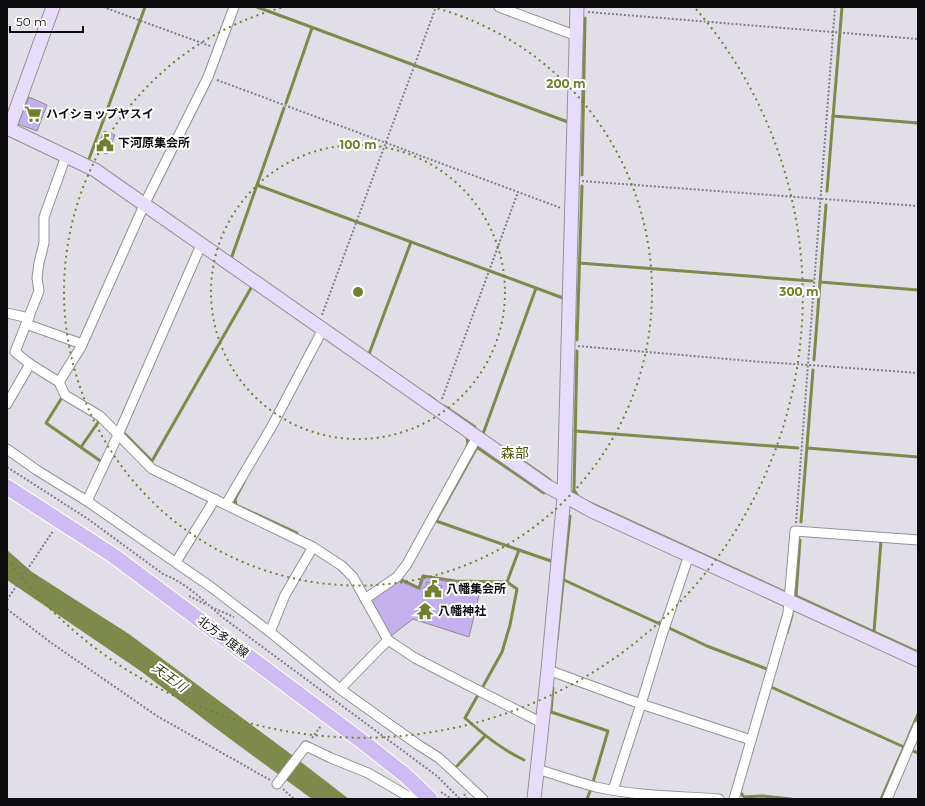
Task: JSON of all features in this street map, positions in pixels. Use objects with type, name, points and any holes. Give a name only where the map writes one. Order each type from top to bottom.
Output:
[{"type":"main road","name":"北方多度線","points":[[7,487],[114,556],[328,715],[406,775],[430,799]]},
{"type":"street","points":[[52,7],[8,131],[95,170],[145,203],[201,245],[564,496],[592,511],[918,660]]},
{"type":"street","points":[[59,382],[82,344],[145,203],[208,77],[234,7]]},
{"type":"street","points":[[499,7],[577,36]]},
{"type":"street","points":[[534,799],[548,670],[564,496],[577,9]]},
{"type":"street","points":[[66,156],[44,216],[44,243],[39,263],[38,278],[39,292],[15,352],[30,364],[59,382],[65,395],[100,416],[152,469],[313,547],[342,566],[353,577],[388,640],[415,658],[542,723]]},
{"type":"street","points":[[87,501],[118,435],[201,245]]},
{"type":"street","points":[[7,313],[82,344]]},
{"type":"street","points":[[226,504],[272,426],[320,328]]},
{"type":"street","points":[[7,404],[30,364]]},
{"type":"street","points":[[365,599],[397,577],[407,564],[477,437]]},
{"type":"street","points":[[7,449],[87,501],[211,586],[340,689],[439,758],[483,799]]},
{"type":"street","points":[[176,562],[215,499]]},
{"type":"street","points":[[734,799],[788,613],[795,530],[918,540]]},
{"type":"street","points":[[270,632],[285,595],[313,547]]},
{"type":"street","points":[[613,790],[689,555]]},
{"type":"street","points":[[340,689],[388,640]]},
{"type":"street","points":[[548,670],[641,704],[751,740]]},
{"type":"street","points":[[887,799],[918,726]]},
{"type":"street","points":[[277,784],[306,746],[368,773],[406,795],[418,799]]},
{"type":"street","points":[[537,769],[596,787],[613,790],[645,795],[719,799]]},
{"type":"path","points":[[103,7],[218,49]]},
{"type":"path","points":[[320,328],[436,7]]},
{"type":"path","points":[[795,530],[809,364],[835,7]]},
{"type":"path","points":[[577,9],[918,39]]},
{"type":"path","points":[[208,77],[572,212]]},
{"type":"path","points":[[573,180],[918,206]]},
{"type":"path","points":[[438,410],[518,192]]},
{"type":"path","points":[[569,345],[754,362],[809,364],[918,373]]},
{"type":"path","points":[[7,467],[88,519],[163,574],[175,578],[199,596],[222,617],[437,776],[460,799]]},
{"type":"path","points":[[7,600],[59,521]]},
{"type":"path","points":[[186,595],[237,619]]},
{"type":"path","points":[[7,609],[50,642],[157,716],[277,784],[294,799]]},
{"type":"path","points":[[306,746],[328,715]]},
{"type":"water","name":"天王川","points":[[7,550],[32,572],[129,634],[349,799],[312,799],[142,672],[7,580]]},
{"type":"building","name":"ハイショップヤスイ","points":[[29,97],[47,105],[37,131],[18,124]]},
{"type":"building","name":"下河原集会所","points":[[104,131],[115,135],[107,154],[96,150]]},
{"type":"building","name":"八幡神社","points":[[424,577],[456,583],[482,583],[469,637],[413,619],[391,636],[371,604],[370,599],[398,580],[420,590]]},
{"type":"building","name":"八幡集会所","points":[[427,582],[442,586],[440,594],[423,590],[424,587],[426,587]]},
{"type":"waterway","points":[[89,159],[145,7]]},
{"type":"waterway","points":[[257,7],[568,122]]},
{"type":"waterway","points":[[827,191],[842,7]]},
{"type":"waterway","points":[[582,175],[585,18]]},
{"type":"waterway","points":[[286,103],[312,28]]},
{"type":"waterway","points":[[257,185],[284,108]]},
{"type":"waterway","points":[[833,116],[918,123]]},
{"type":"waterway","points":[[231,259],[257,185],[563,298],[563,296]]},
{"type":"waterway","points":[[577,340],[582,186]]},
{"type":"waterway","points":[[814,360],[826,205]]},
{"type":"waterway","points":[[369,354],[411,242]]},
{"type":"waterway","points":[[579,263],[812,281]]},
{"type":"waterway","points":[[820,282],[918,290]]},
{"type":"waterway","points":[[125,434],[152,461],[251,288]]},
{"type":"waterway","points":[[483,434],[536,288]]},
{"type":"waterway","points":[[577,351],[574,490],[579,498]]},
{"type":"waterway","points":[[801,522],[813,370]]},
{"type":"waterway","points":[[428,395],[436,401]]},
{"type":"waterway","points":[[63,396],[46,423],[102,462]]},
{"type":"waterway","points":[[444,406],[475,427]]},
{"type":"waterway","points":[[81,447],[99,421]]},
{"type":"waterway","points":[[575,431],[798,448]]},
{"type":"waterway","points":[[467,438],[467,446]]},
{"type":"waterway","points":[[481,690],[502,652],[510,625],[517,589],[507,582],[519,550],[436,521],[476,449],[478,448],[544,493],[545,491]]},
{"type":"waterway","points":[[504,448],[550,480]]},
{"type":"waterway","points":[[807,448],[918,457]]},
{"type":"waterway","points":[[244,482],[235,499],[236,505],[297,533]]},
{"type":"waterway","points":[[586,501],[787,593]]},
{"type":"waterway","points":[[557,640],[570,516]]},
{"type":"waterway","points":[[800,540],[796,596],[918,652]]},
{"type":"waterway","points":[[874,632],[881,541]]},
{"type":"waterway","points":[[519,550],[551,561]]},
{"type":"waterway","points":[[400,579],[419,588],[423,576],[455,581],[507,582]]},
{"type":"waterway","points":[[564,580],[662,625]]},
{"type":"waterway","points":[[787,633],[792,615]]},
{"type":"waterway","points":[[667,627],[707,646],[767,669]]},
{"type":"waterway","points":[[771,685],[771,687],[904,747],[918,714]]},
{"type":"waterway","points":[[553,688],[551,712],[608,731],[593,782]]},
{"type":"waterway","points":[[478,695],[465,718],[493,741],[524,760]]},
{"type":"waterway","points":[[457,766],[485,736]]},
{"type":"waterway","points":[[881,799],[904,747]]},
{"type":"waterway","points":[[911,750],[918,753]]},
{"type":"waterway","points":[[587,799],[591,789]]},
{"type":"waterway","points":[[741,789],[740,792],[744,797],[761,796],[791,799]]},
{"type":"place","name":"ハイショップヤスイ","points":[[33,114]]},
{"type":"place","name":"下河原集会所","points":[[105,143]]},
{"type":"place","name":"八幡集会所","points":[[433,589]]},
{"type":"place","name":"八幡神社","points":[[425,611]]},
{"type":"district","name":"森部","points":[[515,453]]}]
